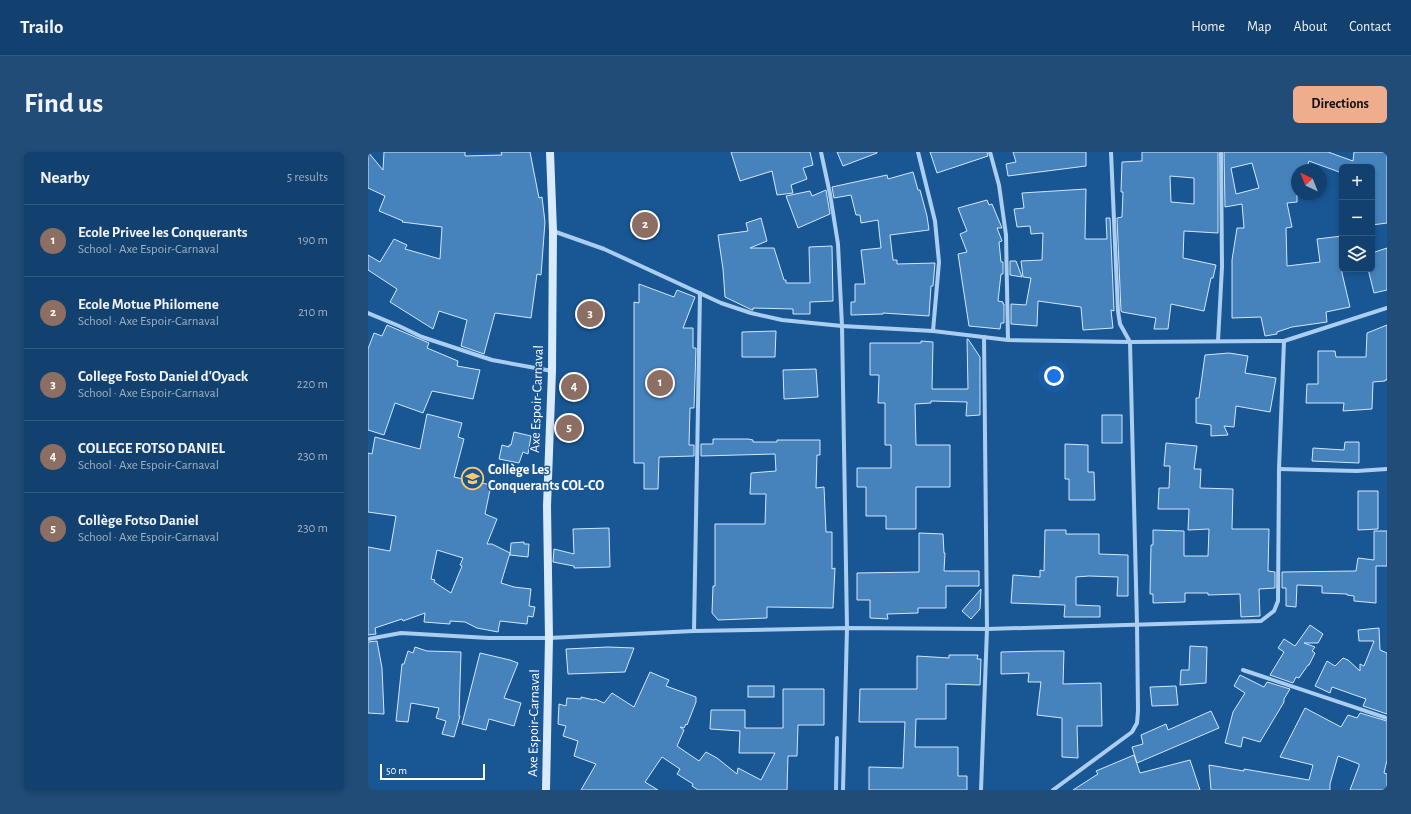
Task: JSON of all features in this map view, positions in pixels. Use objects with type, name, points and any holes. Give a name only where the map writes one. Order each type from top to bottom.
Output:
[{"type":"street","name":"Axe Espoir-Carnaval","points":[[546,790],[549,638],[547,506],[552,371],[553,231],[550,152]]},
{"type":"street","points":[[822,152],[838,244],[842,326],[847,628],[843,790]]},
{"type":"street","points":[[918,152],[935,221],[939,262],[933,331]]},
{"type":"street","points":[[990,152],[999,185],[1006,235],[1008,340]]},
{"type":"street","points":[[1053,790],[1132,732],[1137,723],[1137,624],[1130,342],[1120,324],[1118,311],[1111,152]]},
{"type":"street","points":[[1218,341],[1222,267],[1221,152]]},
{"type":"street","points":[[553,231],[604,249],[721,303],[751,313],[782,320],[842,326],[933,331],[1008,340],[1130,342],[1284,341],[1387,308]]},
{"type":"street","points":[[694,631],[700,292]]},
{"type":"street","points":[[368,313],[422,337],[492,360],[552,371]]},
{"type":"street","points":[[981,790],[987,629],[984,337]]},
{"type":"street","points":[[368,639],[401,633],[489,638],[549,638],[694,631],[847,628],[987,629],[1261,621],[1274,611],[1278,601],[1279,469],[1284,341]]},
{"type":"street","points":[[1279,469],[1357,471],[1387,469]]},
{"type":"street","points":[[1243,670],[1387,718]]},
{"type":"building","points":[[368,152],[383,170],[384,152],[465,152],[465,156],[502,155],[501,152],[530,152],[539,198],[542,197],[545,222],[541,275],[537,274],[531,318],[495,313],[484,354],[461,346],[467,320],[439,311],[433,329],[390,302],[397,289],[368,270],[368,255],[380,262],[394,239],[407,245],[405,249],[440,259],[442,227],[402,222],[403,221],[379,211],[385,196],[368,188]]},
{"type":"building","points":[[731,152],[810,152],[813,165],[803,168],[807,179],[791,185],[793,193],[777,195],[772,171],[740,181]]},
{"type":"building","points":[[837,152],[877,152],[877,153],[843,166]]},
{"type":"building","points":[[930,152],[987,152],[988,156],[937,173]]},
{"type":"building","points":[[1013,152],[1086,152],[1086,166],[1008,176],[1006,164],[1016,162]]},
{"type":"building","points":[[1142,152],[1218,152],[1218,233],[1184,231],[1183,258],[1216,265],[1213,278],[1211,278],[1204,311],[1171,304],[1168,329],[1154,329],[1156,318],[1121,311],[1117,218],[1122,217],[1122,162],[1142,161]],"holes":[[[1170,176],[1194,178],[1194,204],[1171,202]]]},
{"type":"building","points":[[1224,152],[1328,152],[1353,161],[1354,152],[1387,152],[1387,223],[1375,225],[1375,164],[1339,164],[1339,172],[1327,168],[1327,164],[1317,164],[1309,161],[1308,164],[1291,164],[1291,200],[1297,200],[1297,202],[1287,203],[1292,227],[1286,228],[1287,266],[1320,262],[1317,239],[1339,236],[1339,272],[1342,272],[1350,307],[1326,312],[1327,322],[1292,327],[1277,332],[1277,334],[1265,336],[1261,317],[1232,318],[1232,260],[1237,228],[1244,228],[1242,204],[1225,207]],"holes":[[[1252,163],[1259,188],[1236,194],[1231,168]]]},
{"type":"building","points":[[913,172],[918,190],[920,190],[929,230],[890,235],[893,260],[897,260],[897,264],[935,263],[933,286],[931,286],[929,316],[883,313],[851,315],[851,302],[855,302],[855,284],[865,284],[861,250],[881,248],[878,220],[861,223],[860,215],[856,215],[851,195],[834,198],[832,187],[887,175],[888,179]]},
{"type":"building","points":[[1086,189],[1085,239],[1107,239],[1106,218],[1110,218],[1114,311],[1111,310],[1113,328],[1083,330],[1081,307],[1038,301],[1037,326],[1011,324],[1011,304],[1026,305],[1031,278],[1023,277],[1021,261],[1042,260],[1043,233],[1031,234],[1030,226],[1017,227],[1014,209],[1024,208],[1022,193]]},
{"type":"building","points":[[826,190],[830,214],[798,228],[786,196],[810,191],[812,196]]},
{"type":"building","points":[[987,200],[989,205],[992,204],[1002,228],[997,228],[1002,241],[999,242],[1001,262],[1003,262],[1003,274],[1001,274],[998,301],[1003,302],[1004,304],[1004,323],[1001,323],[1000,329],[969,326],[958,254],[967,252],[960,234],[967,231],[958,208]]},
{"type":"building","points":[[761,218],[767,241],[750,248],[774,248],[786,283],[810,283],[809,247],[832,246],[833,301],[810,302],[810,314],[793,314],[793,309],[753,308],[752,310],[725,297],[718,235],[748,231],[746,223]]},
{"type":"building","points":[[1387,248],[1387,290],[1374,293],[1369,272],[1375,272],[1375,252]]},
{"type":"building","points":[[1010,261],[1016,261],[1022,277],[1010,275]]},
{"type":"building","points":[[639,284],[674,297],[677,290],[695,297],[683,328],[693,328],[693,348],[696,348],[694,408],[690,408],[689,445],[694,445],[694,456],[659,457],[658,489],[644,489],[644,463],[634,463],[634,302],[639,303]]},
{"type":"building","points":[[387,325],[429,343],[427,348],[458,361],[457,366],[480,370],[473,399],[432,391],[423,413],[395,403],[384,435],[368,430],[368,349],[374,333],[382,336]]},
{"type":"building","points":[[1387,325],[1387,380],[1373,382],[1372,409],[1343,411],[1344,403],[1306,403],[1307,384],[1318,384],[1318,351],[1335,351],[1336,357],[1366,357],[1367,333]]},
{"type":"building","points":[[776,331],[775,357],[742,357],[742,332]]},
{"type":"building","points":[[967,339],[980,357],[980,415],[966,416],[967,402],[931,401],[931,403],[915,404],[916,445],[950,445],[950,487],[916,487],[916,529],[886,529],[886,516],[866,516],[866,487],[857,487],[857,468],[891,468],[891,445],[885,445],[885,403],[878,403],[879,375],[870,375],[870,343],[933,342],[932,389],[968,389]]},
{"type":"building","points":[[1229,353],[1248,356],[1245,373],[1276,378],[1270,412],[1236,406],[1234,427],[1224,426],[1228,435],[1211,436],[1211,425],[1196,423],[1196,398],[1199,398],[1205,355]]},
{"type":"building","points":[[816,369],[818,397],[784,399],[783,370]]},
{"type":"building","points":[[427,414],[462,423],[458,437],[464,439],[454,477],[491,485],[485,514],[497,519],[487,544],[492,544],[510,553],[501,583],[514,587],[531,589],[529,606],[535,607],[533,617],[528,616],[527,624],[500,621],[498,632],[477,628],[465,622],[450,621],[450,624],[424,622],[425,613],[403,621],[402,619],[375,628],[376,634],[368,635],[368,547],[390,551],[396,516],[368,512],[368,453],[372,454],[375,437],[420,449]],"holes":[[[437,550],[463,558],[460,565],[462,566],[451,593],[434,582],[435,580],[431,579]]]},
{"type":"building","points":[[1102,415],[1122,415],[1122,443],[1102,443]]},
{"type":"building","points":[[514,432],[531,436],[528,454],[523,452],[519,463],[499,459],[502,445],[509,447],[509,445],[511,445]]},
{"type":"building","points":[[713,439],[748,439],[753,440],[753,442],[777,442],[777,440],[820,440],[820,455],[817,455],[816,488],[824,487],[826,532],[832,532],[832,569],[835,568],[833,608],[767,607],[767,618],[718,620],[712,613],[713,586],[715,586],[715,524],[765,524],[766,494],[750,494],[751,473],[776,471],[775,454],[701,456],[701,444],[713,444]]},
{"type":"building","points":[[1345,442],[1359,442],[1359,463],[1312,461],[1313,448],[1344,450]]},
{"type":"building","points":[[1166,443],[1197,446],[1194,469],[1201,469],[1200,488],[1233,489],[1232,529],[1269,529],[1268,571],[1275,572],[1275,588],[1259,589],[1260,616],[1241,617],[1240,594],[1208,595],[1208,593],[1185,593],[1185,602],[1153,603],[1153,594],[1150,594],[1151,545],[1153,545],[1153,530],[1184,531],[1184,556],[1208,556],[1209,529],[1188,530],[1189,509],[1158,509],[1159,488],[1169,488],[1170,466],[1164,466]]},
{"type":"building","points":[[1065,444],[1088,445],[1088,472],[1094,472],[1095,500],[1069,500],[1069,479],[1065,479]]},
{"type":"building","points":[[1358,491],[1378,491],[1378,529],[1358,530]]},
{"type":"building","points":[[609,528],[610,567],[574,568],[574,566],[553,562],[554,549],[574,554],[573,529]]},
{"type":"building","points":[[1045,530],[1066,530],[1066,534],[1099,534],[1099,554],[1128,555],[1128,596],[1117,596],[1118,577],[1089,576],[1076,577],[1076,605],[1100,606],[1100,617],[1064,617],[1065,605],[1011,603],[1013,575],[1040,577],[1040,570],[1044,571]]},
{"type":"building","points":[[1374,531],[1387,531],[1387,566],[1376,566],[1376,603],[1354,601],[1354,596],[1347,594],[1322,593],[1322,586],[1297,585],[1296,607],[1286,606],[1286,588],[1282,588],[1282,572],[1356,571],[1358,558],[1374,560]]},
{"type":"building","points":[[919,533],[943,534],[945,553],[944,571],[979,571],[979,586],[946,586],[946,608],[918,608],[918,613],[887,614],[888,619],[870,618],[870,600],[857,600],[857,573],[919,572]]},
{"type":"building","points":[[524,542],[524,544],[529,544],[528,557],[510,555],[511,543]]},
{"type":"building","points":[[981,589],[980,609],[971,619],[962,611]]},
{"type":"building","points":[[1310,625],[1323,634],[1318,643],[1304,643],[1315,647],[1312,651],[1315,653],[1309,665],[1299,678],[1296,677],[1293,683],[1270,675],[1284,652],[1278,648],[1284,639],[1295,646]]},
{"type":"building","points":[[1379,628],[1380,650],[1387,653],[1387,714],[1363,706],[1366,699],[1332,687],[1330,693],[1315,686],[1327,661],[1335,666],[1343,658],[1348,660],[1360,671],[1360,664],[1364,666],[1374,641],[1359,641],[1358,630]]},
{"type":"building","points":[[377,641],[382,668],[384,714],[368,713],[368,642]]},
{"type":"building","points":[[1190,646],[1207,647],[1206,683],[1180,685],[1181,670],[1189,670]]},
{"type":"building","points":[[415,647],[427,651],[461,652],[460,716],[454,737],[442,734],[446,721],[436,718],[439,708],[411,703],[408,722],[396,721],[402,664],[404,664],[408,651],[413,653]]},
{"type":"building","points":[[608,647],[634,648],[625,672],[568,674],[566,649]]},
{"type":"building","points":[[1064,651],[1063,684],[1101,683],[1102,726],[1077,726],[1078,758],[1062,757],[1062,718],[1037,715],[1041,682],[1028,682],[1029,673],[1001,674],[1001,652]]},
{"type":"building","points":[[480,653],[518,663],[504,698],[521,703],[514,726],[489,719],[486,730],[462,724]]},
{"type":"building","points":[[949,655],[978,655],[977,659],[981,659],[980,685],[946,684],[946,719],[916,719],[915,747],[958,747],[958,776],[967,776],[967,790],[869,790],[869,767],[903,768],[905,722],[859,722],[860,689],[917,689],[917,656],[949,658]]},
{"type":"building","points":[[650,672],[669,680],[666,686],[696,697],[696,702],[687,725],[686,724],[684,728],[680,727],[684,730],[677,746],[699,761],[706,752],[717,758],[737,774],[738,768],[761,780],[775,753],[739,753],[740,731],[710,729],[711,710],[745,710],[745,728],[783,728],[783,689],[824,689],[824,725],[798,725],[797,756],[788,756],[787,790],[698,790],[692,786],[693,784],[677,774],[680,769],[662,757],[645,782],[658,790],[581,790],[596,764],[574,756],[578,741],[563,736],[566,726],[558,724],[559,704],[566,706],[567,698],[581,699],[581,697],[595,699],[604,703],[612,693],[634,707]]},
{"type":"building","points":[[1240,675],[1264,687],[1267,682],[1290,689],[1260,742],[1243,737],[1241,747],[1225,743],[1233,712],[1245,693],[1234,686]]},
{"type":"building","points":[[748,686],[774,686],[774,697],[748,697]]},
{"type":"building","points":[[1176,686],[1178,705],[1152,706],[1150,687]]},
{"type":"building","points":[[1305,708],[1341,727],[1348,715],[1357,718],[1360,713],[1387,721],[1387,760],[1384,773],[1387,774],[1387,790],[1350,790],[1359,764],[1338,756],[1330,784],[1330,790],[1211,790],[1209,765],[1244,771],[1244,769],[1309,780],[1313,765],[1280,757]]},
{"type":"building","points":[[1211,711],[1219,728],[1137,763],[1132,747],[1143,744],[1141,735],[1166,724],[1168,730]]},
{"type":"building","points":[[1134,755],[1140,773],[1190,760],[1200,790],[1073,790],[1098,774],[1096,771]]},
{"type":"waterway","points":[[836,790],[837,738]]},
{"type":"place","name":"Ecole Motue Philomene","points":[[645,225]]},
{"type":"place","name":"College Fosto Daniel d'Oyack","points":[[590,314]]},
{"type":"place","name":"Ecole Privee les Conquerants","points":[[660,383]]},
{"type":"place","name":"COLLEGE FOTSO DANIEL","points":[[574,387]]},
{"type":"place","name":"Collège Fotso Daniel","points":[[569,428]]},
{"type":"place","name":"Collège Les Conquerants COL-CO","points":[[472,478]]}]
